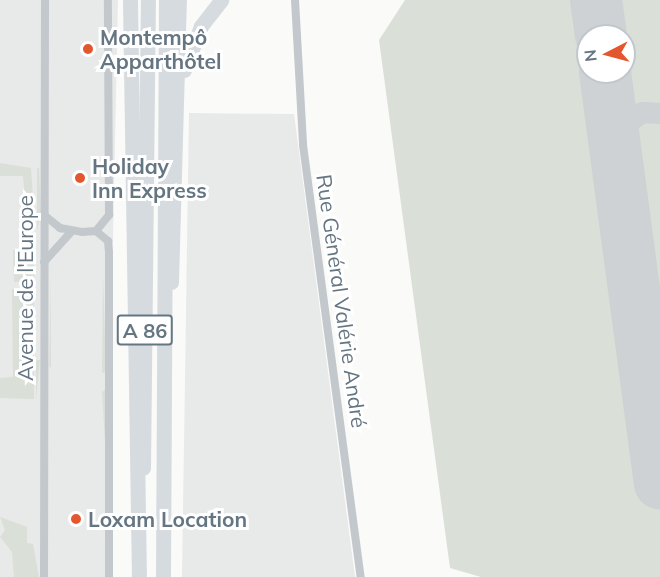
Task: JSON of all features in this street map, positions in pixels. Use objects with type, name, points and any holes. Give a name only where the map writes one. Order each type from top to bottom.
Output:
[{"type":"highway","points":[[122,0],[123,153],[130,177]]},
{"type":"highway","points":[[130,0],[130,177],[139,577]]},
{"type":"highway","name":"A 86","points":[[139,577],[148,0]]},
{"type":"highway","name":"A 86","points":[[163,577],[166,0]]},
{"type":"highway","points":[[163,343],[174,262],[180,0]]},
{"type":"highway","points":[[178,94],[201,26],[221,0]]},
{"type":"street","name":"Avenue de l'Europe","points":[[44,577],[45,0]]},
{"type":"street","points":[[96,231],[109,215],[108,0]]},
{"type":"street","name":"Rue Général Valérie André","points":[[288,0],[297,29]]},
{"type":"street","name":"Rue Général Valérie André","points":[[296,0],[303,145],[361,577]]},
{"type":"street","points":[[44,215],[71,232],[96,231],[108,241],[109,577]]},
{"type":"street","points":[[44,264],[52,248],[71,232]]},
{"type":"shaded area","points":[[0,0],[118,0],[106,577],[0,577]]},
{"type":"shaded area","points":[[405,0],[660,0],[660,577],[481,577],[450,568],[379,40]]},
{"type":"shaded area","points":[[189,113],[294,114],[355,577],[182,577]]},
{"type":"shaded area","points":[[0,163],[31,168],[35,230],[27,223],[23,176],[0,176]]},
{"type":"shaded area","points":[[37,168],[39,168],[41,214],[37,230]]},
{"type":"shaded area","points":[[13,250],[34,250],[34,399],[0,398],[0,378],[13,377],[12,289],[21,289],[21,282],[14,282]]},
{"type":"shaded area","points":[[103,276],[106,372],[102,373]]},
{"type":"shaded area","points":[[51,278],[51,368],[49,366]]},
{"type":"shaded area","points":[[36,360],[40,360],[36,400]]},
{"type":"shaded area","points":[[106,389],[105,441],[102,392]]},
{"type":"shaded area","points":[[0,517],[27,527],[27,543],[33,544],[39,577],[14,577],[12,552],[0,537],[5,530]]},
{"type":"taxiway","points":[[600,24],[609,0]]},
{"type":"taxiway","points":[[616,157],[625,124],[642,112],[660,113]]},
{"type":"runway","points":[[596,0],[599,24]]},
{"type":"runway","points":[[607,84],[660,483]]},
{"type":"place","name":"Montempô Apparthôtel","points":[[88,49]]},
{"type":"place","name":"Holiday Inn Express","points":[[80,178]]},
{"type":"place","name":"Loxam Location","points":[[76,519]]}]
